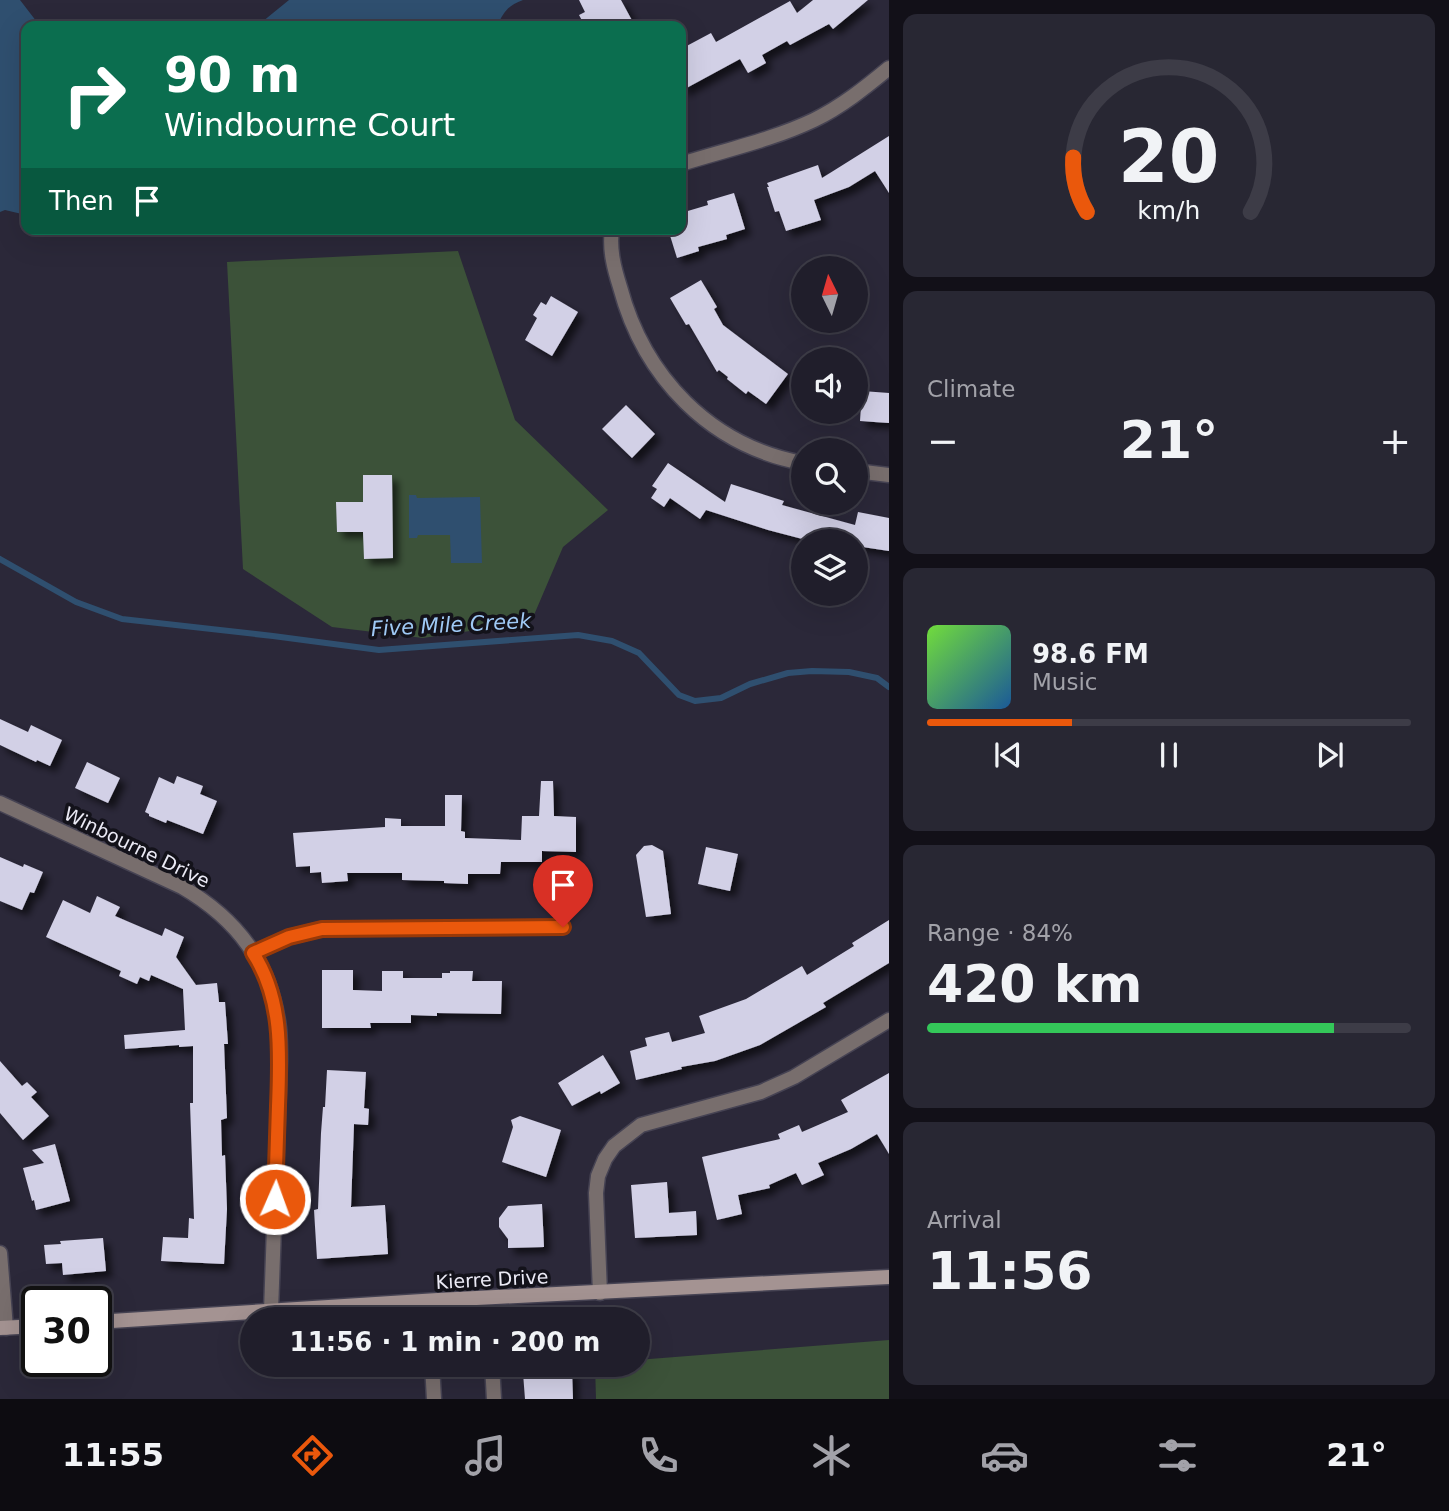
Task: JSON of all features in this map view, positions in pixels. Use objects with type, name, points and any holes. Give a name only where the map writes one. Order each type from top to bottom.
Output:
[{"type":"street","points":[[686,163],[755,143],[815,119],[889,68]]},
{"type":"street","points":[[611,235],[615,273],[634,331],[673,390],[718,428],[738,440],[791,460]]},
{"type":"street","points":[[868,472],[889,475]]},
{"type":"street","name":"Winbourne Drive","points":[[0,803],[182,887],[204,900],[219,911],[260,962],[271,989],[279,1028],[271,1307]]},
{"type":"street","points":[[253,953],[289,937],[322,929],[563,927]]},
{"type":"street","points":[[600,1293],[596,1194],[598,1176],[614,1146],[641,1125],[761,1092],[794,1077],[889,1020]]},
{"type":"street","points":[[0,1253],[3,1328],[21,1327]]},
{"type":"street","name":"Kierre Drive","points":[[344,1307],[889,1276]]},
{"type":"street","name":"Kierre Drive","points":[[112,1321],[240,1313]]},
{"type":"street","points":[[433,1377],[434,1399]]},
{"type":"street","points":[[493,1377],[494,1399]]},
{"type":"green space","points":[[458,251],[515,420],[608,510],[563,547],[531,622],[423,638],[332,627],[243,569],[227,262]]},
{"type":"green space","points":[[889,1340],[889,1399],[596,1399],[595,1377],[650,1377],[650,1359]]},
{"type":"water","points":[[0,0],[20,0],[36,21],[21,21],[21,214],[5,210],[0,212]]},
{"type":"water","points":[[289,0],[523,0],[507,10],[500,21],[263,21]]},
{"type":"water","points":[[409,495],[416,495],[417,498],[480,497],[482,563],[451,563],[450,535],[418,535],[417,538],[409,538]]},
{"type":"building","points":[[579,0],[621,0],[632,21],[582,21],[579,15],[585,12]]},
{"type":"building","points":[[813,0],[868,0],[833,29],[829,24],[790,45],[787,41],[762,55],[766,63],[748,73],[740,59],[686,88],[686,46],[711,33],[716,42],[790,1],[797,13]]},
{"type":"building","points":[[889,136],[889,193],[875,171],[849,187],[814,200],[821,220],[786,231],[779,211],[775,212],[767,183],[818,165],[822,178]]},
{"type":"building","points":[[734,193],[745,229],[726,235],[727,239],[698,247],[699,251],[677,258],[670,235],[686,235],[686,212],[708,205],[707,201]]},
{"type":"building","points":[[701,280],[717,307],[714,309],[723,325],[788,374],[766,404],[748,391],[746,394],[719,370],[717,372],[670,298]]},
{"type":"building","points":[[551,296],[578,312],[552,356],[525,340],[537,318],[533,315],[541,302],[546,305]]},
{"type":"building","points":[[868,391],[889,393],[889,423],[868,422]]},
{"type":"building","points":[[626,405],[655,434],[632,458],[602,429]]},
{"type":"building","points":[[668,463],[725,502],[731,484],[784,501],[782,505],[791,507],[791,515],[818,515],[855,525],[857,515],[889,518],[889,551],[868,548],[868,529],[791,529],[791,536],[706,510],[700,519],[670,498],[664,507],[651,498],[657,489],[652,486]]},
{"type":"building","points":[[363,475],[392,475],[393,558],[364,559],[363,532],[337,532],[336,502],[363,502]]},
{"type":"building","points":[[0,719],[28,732],[31,725],[62,740],[50,766],[0,745]]},
{"type":"building","points":[[87,762],[120,778],[108,803],[75,788]]},
{"type":"building","points":[[177,776],[203,786],[200,794],[217,801],[203,834],[167,820],[166,823],[145,812],[159,777],[174,784]]},
{"type":"building","points":[[541,781],[553,781],[554,816],[576,817],[576,852],[542,851],[542,862],[501,862],[500,874],[468,874],[468,884],[402,880],[402,873],[347,873],[348,881],[322,883],[321,872],[310,873],[310,866],[296,867],[293,833],[385,827],[385,818],[401,819],[401,826],[445,826],[445,795],[462,795],[461,831],[465,832],[465,838],[521,840],[522,816],[539,816]]},
{"type":"building","points":[[652,845],[663,851],[671,914],[646,917],[636,855],[644,846]]},
{"type":"building","points":[[706,847],[738,854],[730,891],[698,884]]},
{"type":"building","points":[[0,857],[43,872],[34,893],[30,892],[22,910],[0,901]]},
{"type":"building","points":[[97,896],[120,907],[115,916],[162,936],[165,928],[184,937],[176,957],[196,985],[217,983],[219,1002],[225,1002],[228,1044],[224,1044],[227,1118],[221,1120],[227,1209],[224,1264],[161,1261],[163,1237],[188,1238],[189,1218],[194,1219],[190,1103],[193,1103],[193,1046],[125,1049],[124,1035],[185,1030],[183,989],[151,975],[149,981],[140,977],[137,984],[119,976],[121,971],[46,937],[63,900],[90,913]]},
{"type":"building","points":[[889,920],[889,963],[823,1003],[826,1007],[760,1045],[715,1061],[681,1067],[682,1069],[636,1080],[630,1051],[647,1046],[645,1038],[669,1032],[672,1042],[705,1033],[699,1016],[746,999],[802,966],[807,975]]},
{"type":"building","points":[[322,970],[353,970],[353,990],[382,991],[382,971],[403,971],[403,978],[442,978],[442,973],[450,971],[473,971],[472,981],[502,981],[501,1014],[411,1015],[411,1023],[370,1023],[371,1028],[322,1028]]},
{"type":"building","points":[[603,1055],[620,1083],[572,1106],[558,1083]]},
{"type":"building","points":[[0,1061],[22,1086],[27,1082],[37,1092],[31,1097],[49,1116],[23,1140],[0,1113]]},
{"type":"building","points":[[327,1070],[366,1072],[364,1108],[369,1109],[368,1125],[354,1124],[351,1207],[385,1205],[388,1254],[317,1259],[314,1210],[318,1209]]},
{"type":"building","points":[[889,1073],[889,1154],[877,1134],[818,1163],[824,1175],[802,1185],[796,1173],[769,1185],[770,1188],[738,1195],[742,1214],[717,1220],[702,1157],[780,1139],[778,1134],[799,1125],[802,1132],[848,1112],[841,1100]]},
{"type":"building","points":[[520,1116],[561,1130],[546,1177],[502,1162],[513,1127],[511,1120]]},
{"type":"building","points":[[55,1144],[70,1201],[36,1210],[23,1168],[44,1163],[32,1150]]},
{"type":"building","points":[[667,1182],[669,1213],[696,1211],[697,1235],[635,1238],[631,1185]]},
{"type":"building","points":[[542,1204],[544,1247],[508,1248],[508,1239],[499,1227],[499,1218],[508,1206]]},
{"type":"building","points":[[103,1238],[106,1271],[63,1275],[62,1263],[46,1264],[44,1245]]},
{"type":"building","points":[[523,1377],[572,1377],[573,1399],[525,1399]]},
{"type":"waterway","name":"Five Mile Creek","points":[[0,559],[76,602],[122,619],[379,650],[578,635],[612,641],[639,653],[679,695],[695,701],[721,698],[750,684],[788,673],[812,671],[849,672],[877,678],[889,687]]},
{"type":"route","points":[[275,1199],[279,1028],[271,989],[260,962],[253,953],[289,937],[322,929],[563,927]]}]
